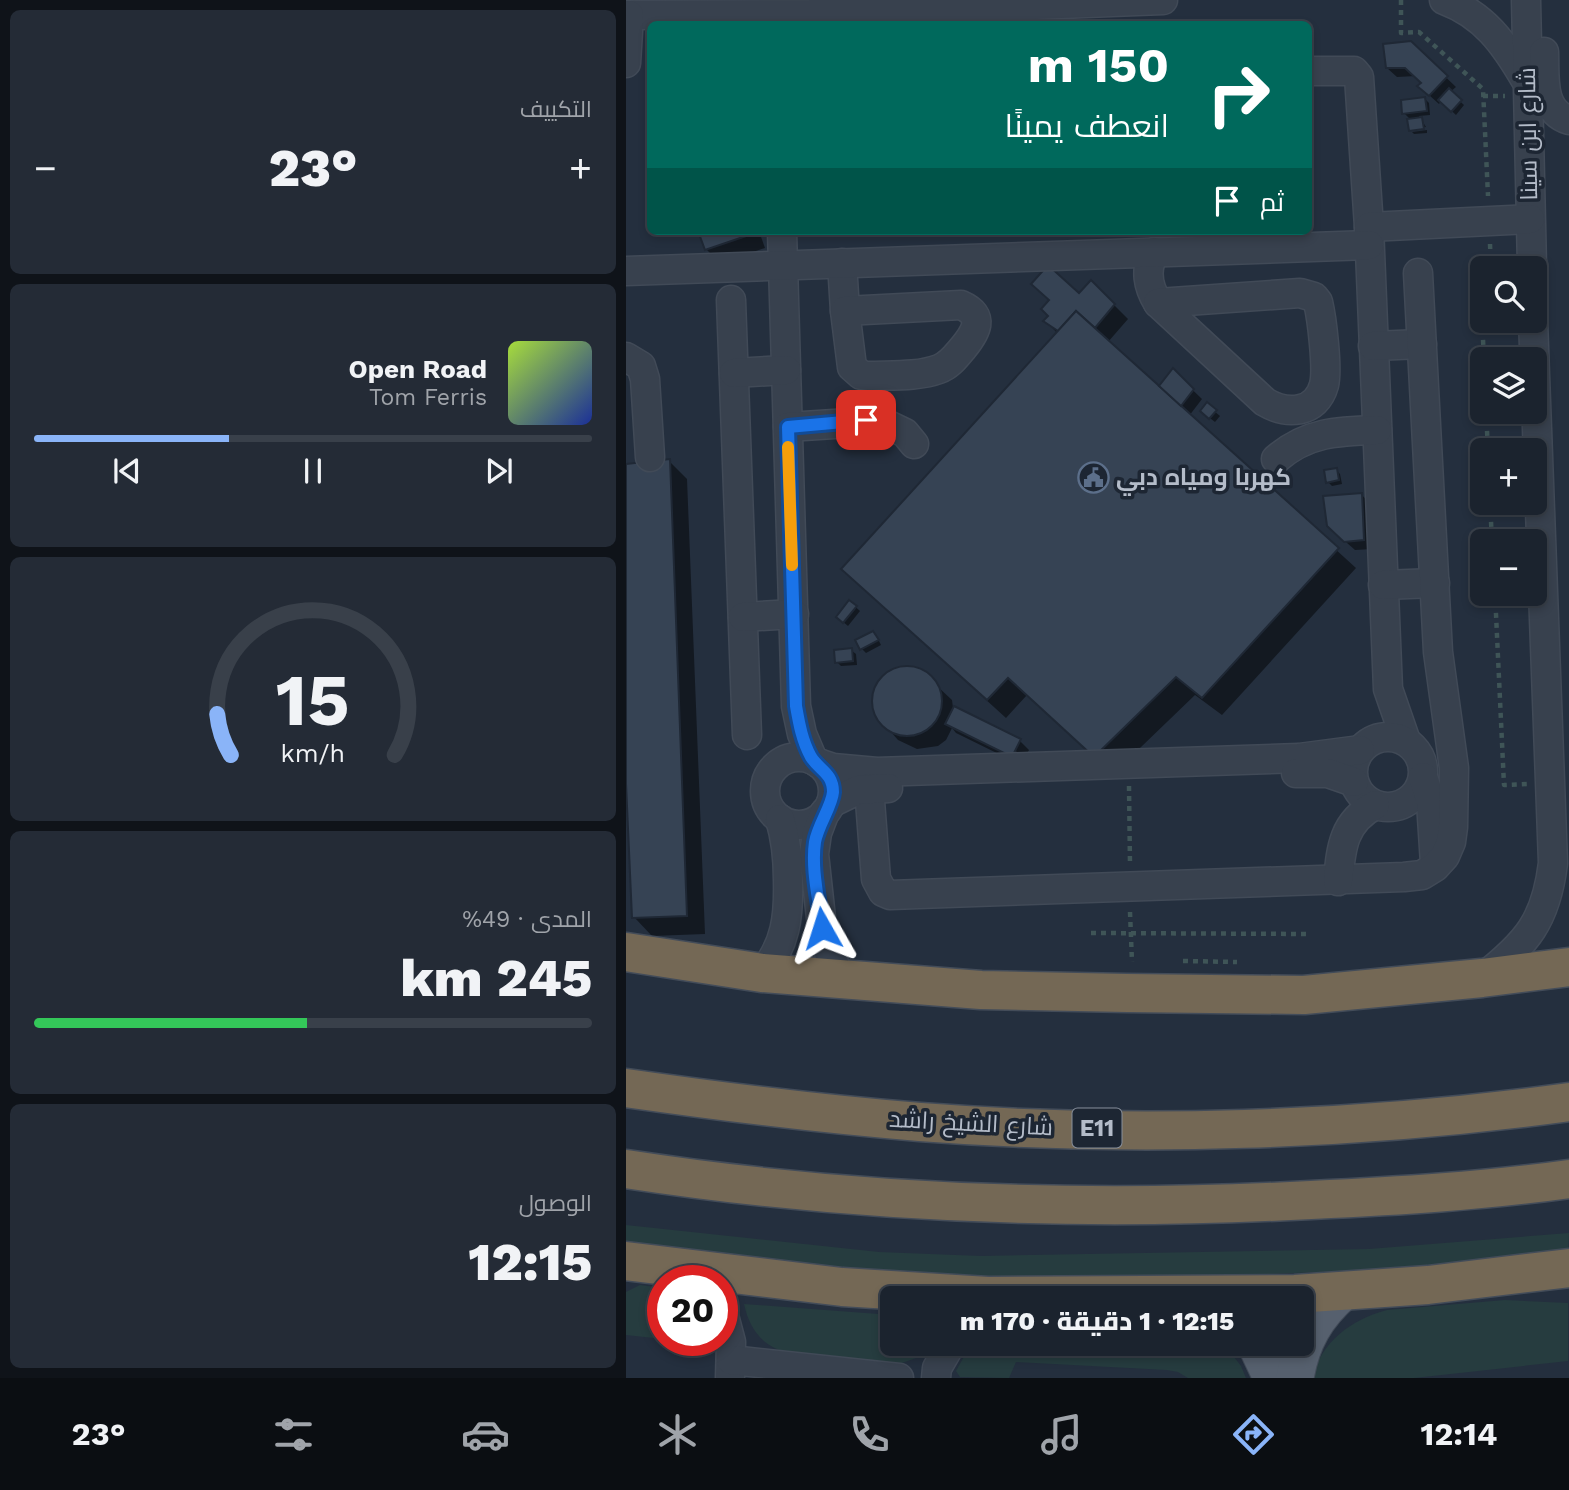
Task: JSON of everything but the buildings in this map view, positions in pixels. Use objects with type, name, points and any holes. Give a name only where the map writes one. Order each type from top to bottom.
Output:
[{"type":"highway","points":[[626,953],[762,973],[981,990],[1304,995],[1569,967]]},
{"type":"highway","name":"شارع الشيخ راشد","points":[[626,1088],[770,1108],[922,1122],[1074,1128],[1227,1128],[1379,1121],[1569,1102]]},
{"type":"highway","points":[[626,1169],[740,1185],[840,1195],[1041,1205],[1263,1203],[1385,1196],[1569,1180]]},
{"type":"highway","points":[[1314,1292],[1428,1284],[1569,1268]]},
{"type":"highway","points":[[738,1278],[880,1290]]},
{"type":"main road","points":[[1295,1378],[1298,1357],[1305,1338],[1316,1320],[1344,1291]]},
{"type":"main road","points":[[1262,1356],[1272,1378]]},
{"type":"street","points":[[626,63],[627,15],[822,7],[1051,15],[1163,0]]},
{"type":"street","points":[[1444,0],[1473,15],[1490,29],[1506,46],[1526,80]]},
{"type":"street","name":"شارع ابن سينا","points":[[1526,0],[1531,256]]},
{"type":"street","points":[[1542,0],[1548,102],[1557,115],[1569,120]]},
{"type":"street","points":[[1312,71],[1351,71],[1359,77],[1369,236],[1388,689],[1405,741],[1420,757],[1431,802],[1435,867]]},
{"type":"street","points":[[626,271],[1155,252],[1369,236],[1489,221],[1530,219]]},
{"type":"street","points":[[782,235],[796,706],[802,734],[815,761],[831,780],[833,792],[817,832],[814,854],[822,928],[830,956],[842,978]]},
{"type":"street","points":[[1155,252],[1150,260],[1149,282],[1158,303],[1265,402],[1277,410],[1291,412],[1305,408],[1316,400],[1323,388],[1325,374],[1319,309],[1314,297],[1300,293],[1158,303]]},
{"type":"street","points":[[842,263],[845,311]]},
{"type":"street","points":[[869,788],[876,879],[883,892],[890,895],[1338,881],[1422,875],[1435,867],[1445,856],[1451,842],[1454,768],[1439,652],[1418,272]]},
{"type":"street","points":[[731,300],[747,735]]},
{"type":"street","points":[[1482,978],[1523,942],[1539,918],[1550,891],[1553,863],[1533,333]]},
{"type":"street","points":[[1373,346],[1422,344]]},
{"type":"street","points":[[626,356],[641,366],[645,379],[646,457],[638,437],[626,421]]},
{"type":"street","points":[[734,373],[786,370]]},
{"type":"street","points":[[788,427],[880,421],[905,433],[914,444]]},
{"type":"street","points":[[1276,459],[1312,436],[1340,431],[1377,430]]},
{"type":"street","points":[[1383,585],[1435,583]]},
{"type":"street","points":[[743,617],[794,614]]},
{"type":"street","points":[[1388,689],[1365,746],[1354,759],[1354,782],[1361,796],[1375,805],[1396,807],[1414,796],[1423,777]]},
{"type":"street","points":[[762,973],[771,963],[783,939],[789,911],[787,853],[780,819],[767,802],[765,791],[771,770],[779,762],[790,735],[796,706]]},
{"type":"street","points":[[779,762],[802,757],[841,769],[877,772],[1299,758],[1365,746],[1380,737],[1405,741]]},
{"type":"street","points":[[780,819],[789,823],[809,823],[849,793],[869,788],[1319,772],[1354,782]]},
{"type":"street","points":[[1338,881],[1347,831],[1363,811],[1375,805]]},
{"type":"street","points":[[936,1378],[937,1368],[944,1356]]},
{"type":"street","points":[[730,1371],[899,1378]]},
{"type":"path","points":[[1401,0],[1401,33],[1419,32],[1483,89],[1490,256]]},
{"type":"path","points":[[1128,779],[1132,968]]},
{"type":"path","points":[[1091,933],[1311,934]]},
{"type":"green space","points":[[626,1225],[879,1252],[981,1256],[1369,1249],[1569,1233],[1568,1257],[1472,1266],[1139,1278],[954,1279],[626,1247]]},
{"type":"green space","points":[[640,1285],[647,1286],[647,1337],[626,1335],[626,1292]]},
{"type":"green space","points":[[1505,1300],[1568,1303],[1568,1361],[1414,1378],[1311,1378],[1316,1365],[1331,1343],[1350,1326],[1374,1314],[1387,1310]]},
{"type":"green space","points":[[744,1304],[880,1314],[880,1356],[920,1356],[899,1364],[786,1352],[763,1341],[749,1321]]},
{"type":"green space","points":[[964,1356],[1233,1356],[1246,1378],[1188,1378],[1167,1370],[1016,1362],[1009,1378],[960,1377],[956,1371]]},
{"type":"slow traffic","points":[[788,447],[792,565]]},
{"type":"place","name":"كهربا ومياه دبي","points":[[1093,477]]},
{"type":"route","points":[[822,928],[814,854],[817,832],[831,803],[833,792],[826,771],[813,760],[807,747],[796,706],[788,427],[866,420]]}]
